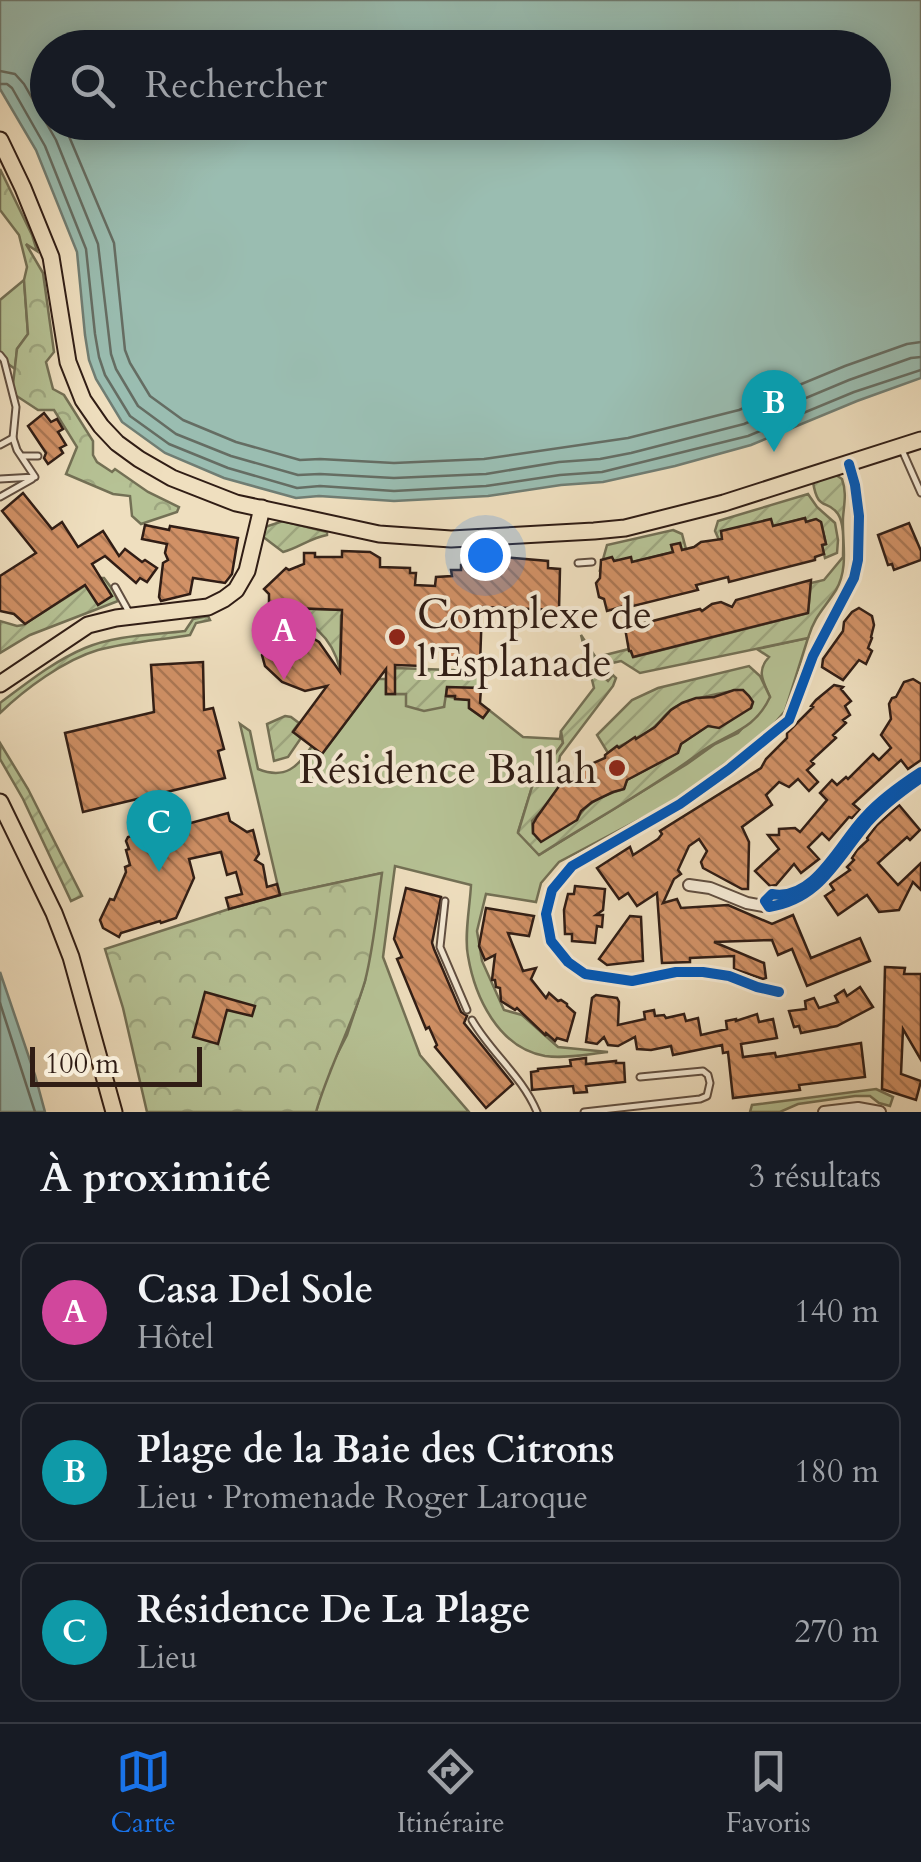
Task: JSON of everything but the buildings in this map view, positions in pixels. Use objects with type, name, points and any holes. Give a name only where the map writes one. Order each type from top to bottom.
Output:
[{"type":"main road","points":[[0,140],[51,257],[68,362],[83,400],[118,443],[172,478],[236,503],[380,534],[451,539],[625,528],[724,503],[921,440]]},
{"type":"main road","points":[[1,683],[88,626],[108,619],[208,607],[236,590],[247,571],[262,508]]},
{"type":"main road","points":[[0,802],[71,957],[114,1112]]},
{"type":"street","points":[[780,992],[703,972],[676,972],[632,981],[585,974],[568,962],[551,941],[546,914],[552,890],[572,866],[680,804],[789,720],[814,656],[848,594],[856,569],[859,516],[849,464]]},
{"type":"street","points":[[689,885],[769,907],[765,901],[772,894],[784,896],[800,891],[822,872],[864,817],[895,789],[921,775]]},
{"type":"street","points":[[824,1112],[858,1108],[880,1112]]},
{"type":"lane","points":[[0,356],[16,406],[16,450],[35,477]]},
{"type":"lane","points":[[0,445],[13,438]]},
{"type":"lane","points":[[902,448],[921,493]]},
{"type":"lane","points":[[23,456],[38,456]]},
{"type":"lane","points":[[0,479],[35,477]]},
{"type":"lane","points":[[0,497],[35,477]]},
{"type":"lane","points":[[578,562],[592,562]]},
{"type":"lane","points":[[115,586],[131,616]]},
{"type":"lane","points":[[446,901],[440,947],[467,1010]]},
{"type":"lane","points":[[472,1020],[530,1094],[537,1112]]},
{"type":"lane","points":[[584,1112],[707,1096],[708,1075],[703,1071],[640,1077]]},
{"type":"green space","points":[[0,169],[37,251],[26,244],[43,273],[54,352],[46,362],[53,389],[64,395],[93,441],[97,462],[179,507],[177,512],[141,524],[132,516],[130,496],[113,494],[66,474],[77,447],[54,410],[38,410],[12,393],[17,349],[28,334],[24,280],[27,267],[19,235],[0,210]]},
{"type":"green space","points":[[24,280],[28,334],[17,349],[15,369],[0,358],[0,300]]},
{"type":"green space","points":[[836,475],[842,479],[845,494],[844,555],[842,573],[808,638],[640,673],[621,661],[612,663],[605,655],[629,649],[634,657],[808,613],[811,583],[824,580],[843,557],[840,519],[834,509],[820,502],[813,482]]},
{"type":"green space","points":[[808,494],[835,523],[837,553],[825,558],[821,522],[816,519],[806,522],[805,518],[719,540],[715,531],[718,521]]},
{"type":"green space","points":[[283,521],[327,535],[283,552],[262,536],[265,527]]},
{"type":"green space","points":[[673,530],[682,534],[686,549],[600,570],[607,545]]},
{"type":"green space","points":[[97,578],[104,578],[118,601],[30,635],[0,653],[0,621],[23,625]]},
{"type":"green space","points":[[279,608],[345,610],[341,616],[340,669],[331,647],[318,631]]},
{"type":"green space","points":[[208,616],[210,620],[196,623],[190,635],[109,647],[72,661],[33,685],[0,713],[0,703],[74,653],[109,640],[185,631],[193,619]]},
{"type":"green space","points":[[581,635],[598,661],[593,667],[608,681],[613,675],[616,678],[560,756],[556,779],[562,782],[532,821],[533,833],[577,820],[591,804],[624,789],[627,780],[677,753],[681,744],[710,724],[751,708],[753,702],[743,691],[737,691],[686,703],[672,709],[649,731],[608,753],[597,735],[632,700],[658,688],[749,666],[760,676],[770,697],[748,725],[539,855],[518,833],[532,787],[563,743],[561,731],[594,688]]},
{"type":"green space","points":[[808,638],[785,711],[768,731],[678,799],[559,862],[541,883],[536,902],[486,894],[477,931],[482,961],[504,1010],[522,1015],[558,1047],[608,1052],[545,1056],[529,1051],[502,1032],[483,1004],[471,972],[467,939],[471,885],[395,866],[383,957],[420,1055],[469,1112],[316,1112],[325,1078],[347,1035],[365,981],[381,873],[280,895],[240,724],[250,731],[258,769],[276,773],[290,770],[312,746],[322,754],[378,679],[386,679],[386,694],[406,694],[444,706],[444,696],[469,700],[469,708],[483,718],[489,710],[523,737],[560,739],[561,731],[563,743],[532,787],[518,832],[539,855],[738,733],[770,697],[762,672],[769,657],[757,649]]},
{"type":"green space","points":[[395,668],[480,671],[481,688],[447,688],[444,707],[424,711],[406,706],[406,694],[386,694],[386,679],[394,679]]},
{"type":"green space","points":[[285,716],[299,723],[293,731],[301,738],[288,757],[274,761],[267,724]]},
{"type":"green space","points":[[0,743],[82,896],[71,901],[0,759]]},
{"type":"green space","points":[[382,873],[365,981],[316,1112],[147,1112],[105,949],[280,895]]},
{"type":"green space","points":[[876,1089],[893,1097],[890,1106],[870,1096],[855,1096],[798,1104],[780,1112],[750,1112],[752,1105]]},
{"type":"water","points":[[0,0],[921,0],[921,378],[751,445],[603,482],[488,496],[394,501],[296,498],[224,478],[165,453],[122,422],[89,360],[77,252],[30,140],[891,140],[891,30],[30,30],[30,140],[0,89]]},
{"type":"water","points":[[0,972],[35,1075],[45,1112],[0,1112]]},
{"type":"cycle path","points":[[779,992],[703,972],[676,972],[632,981],[585,974],[568,962],[551,941],[546,914],[552,890],[572,866],[680,804],[789,720],[813,656],[854,578],[859,516],[849,464]]},
{"type":"cycle path","points":[[921,772],[871,810],[813,880],[787,894],[772,894],[765,901],[769,907],[787,903],[814,887],[873,816],[921,778]]},
{"type":"place","name":"Plage de la Baie des Citrons","points":[[774,452]]},
{"type":"place","name":"Complexe de l'Esplanade","points":[[397,637]]},
{"type":"place","name":"Casa Del Sole","points":[[284,680]]},
{"type":"place","name":"Résidence Ballah","points":[[617,768]]},
{"type":"place","name":"Résidence De La Plage","points":[[159,872]]}]
